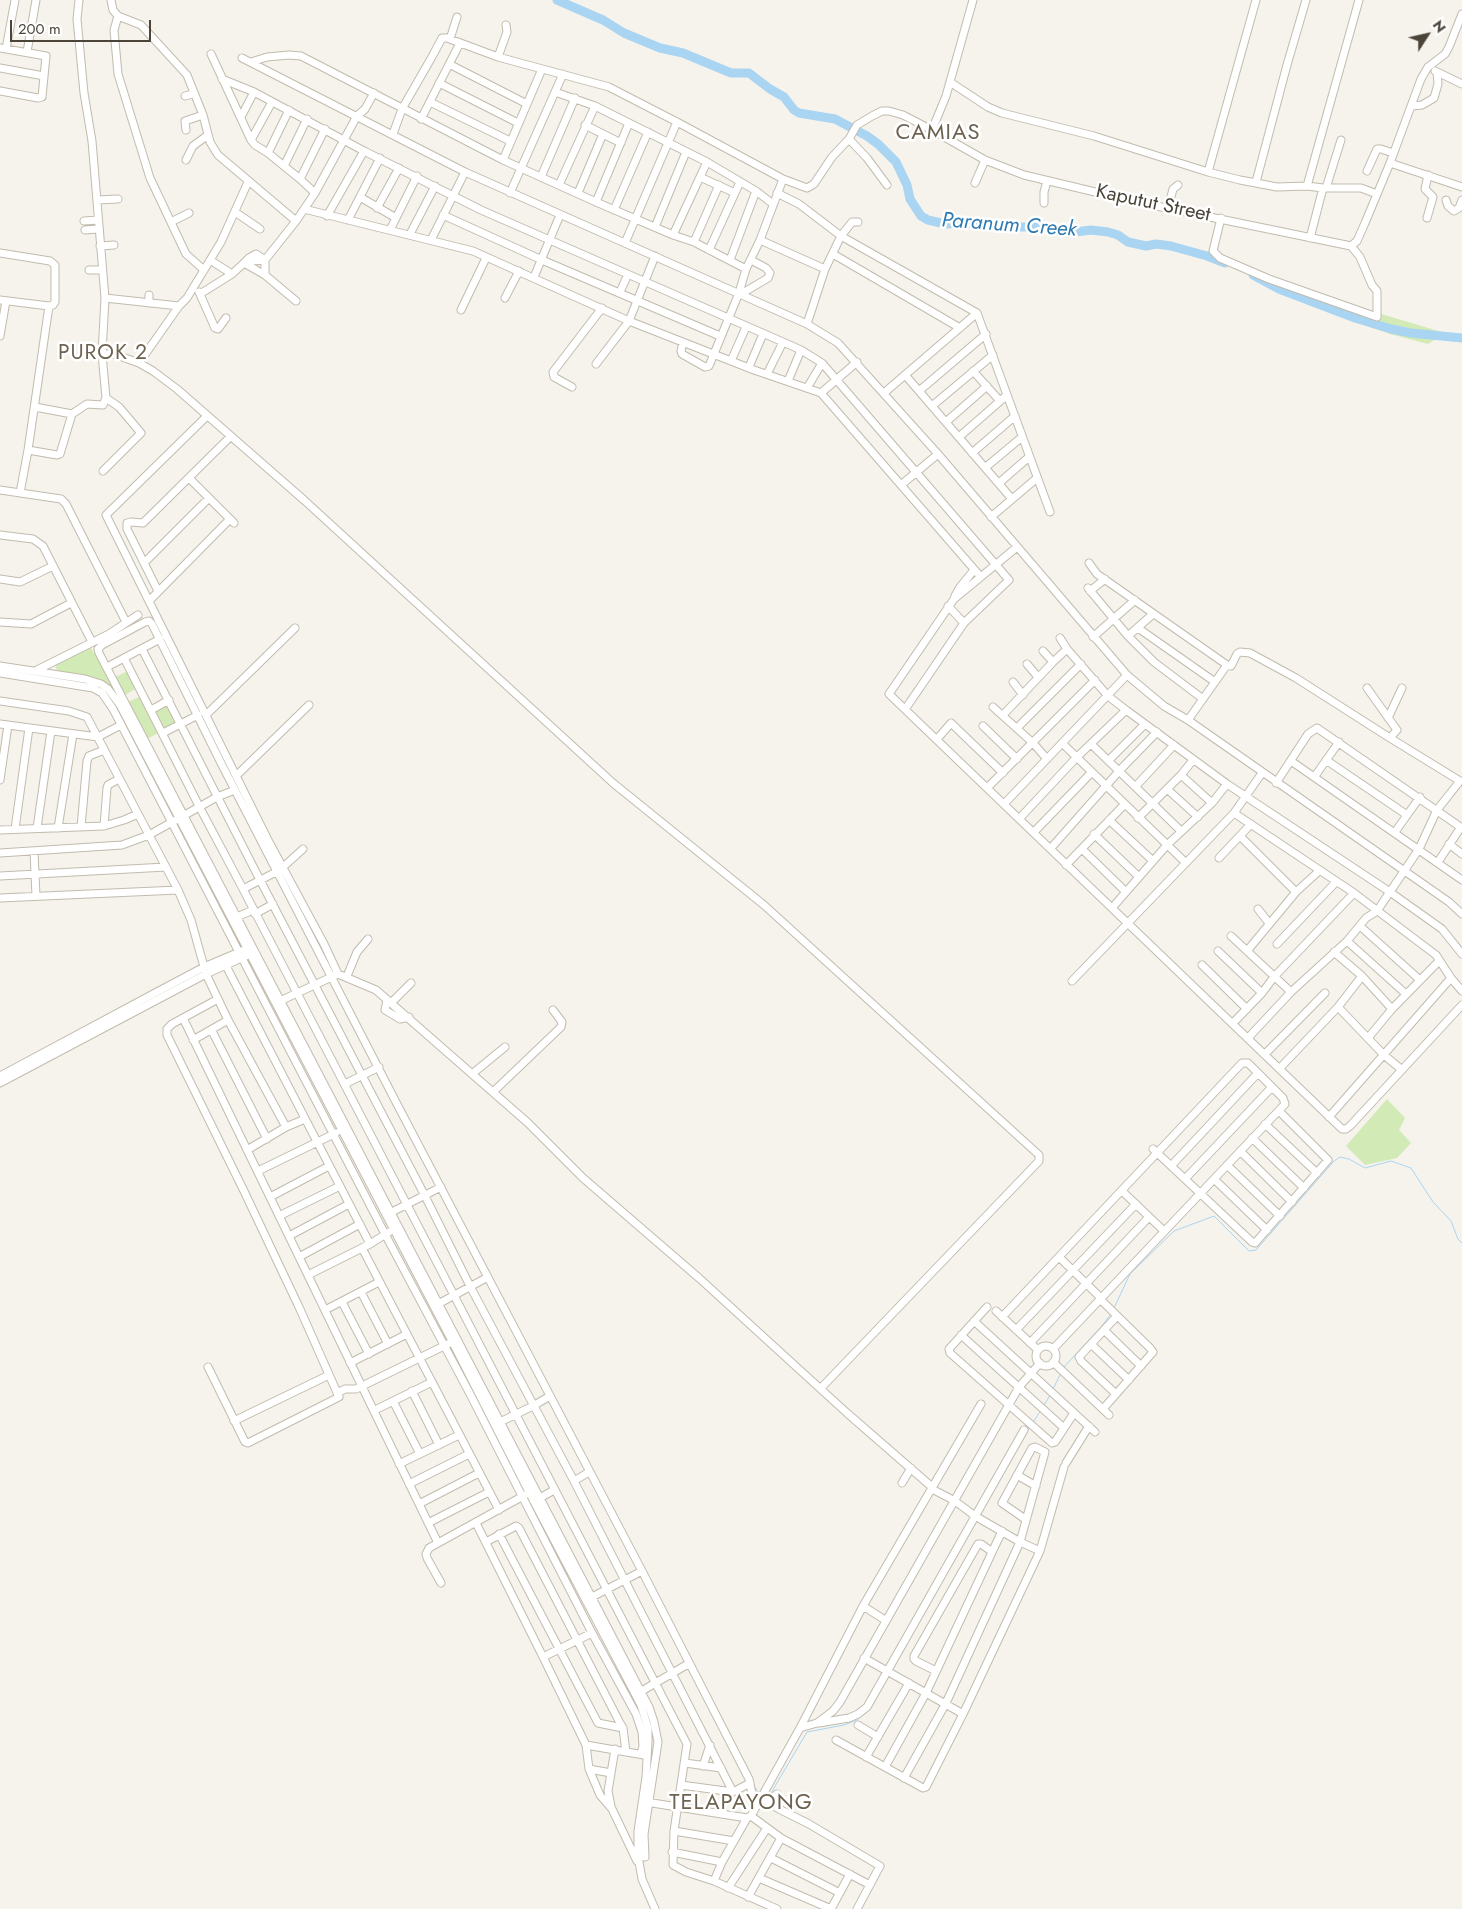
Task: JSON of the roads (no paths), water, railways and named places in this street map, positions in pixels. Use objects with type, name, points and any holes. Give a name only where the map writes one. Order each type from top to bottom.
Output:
[{"type":"street","points":[[0,91],[40,98],[42,95],[46,56],[3,49],[15,0]]},
{"type":"street","points":[[27,52],[36,0]]},
{"type":"street","points":[[28,450],[60,454],[72,414],[87,404],[103,404],[106,398],[102,354],[104,298],[92,141],[84,93],[77,19],[79,0]]},
{"type":"street","points":[[111,0],[113,10],[118,16],[136,22],[152,36],[187,75],[203,115],[208,135],[218,155],[296,221]]},
{"type":"street","points":[[932,130],[946,96],[973,0]]},
{"type":"street","points":[[1208,172],[1256,0]]},
{"type":"street","points":[[1256,182],[1286,64],[1306,0]]},
{"type":"street","points":[[1307,186],[1359,0]]},
{"type":"street","points":[[1221,218],[1213,251],[1220,258],[1269,279],[1377,317],[1377,291],[1372,285],[1360,257],[1351,246],[1357,241],[1390,163],[1421,79],[1428,68],[1445,54],[1462,14]]},
{"type":"street","points":[[118,16],[114,30],[118,74],[150,178],[186,254],[204,270]]},
{"type":"street","points":[[450,39],[458,17]]},
{"type":"street","points":[[498,57],[507,32],[506,25]]},
{"type":"street","points":[[393,134],[402,109],[442,38],[450,39],[498,57],[609,87],[783,179],[807,188],[811,186],[850,136],[887,185]]},
{"type":"street","points":[[421,119],[460,43]]},
{"type":"street","points":[[211,54],[250,140],[315,193]]},
{"type":"street","points":[[251,62],[267,57],[296,55],[503,160],[614,210],[694,242],[746,269]]},
{"type":"street","points":[[242,58],[465,172],[740,293],[807,324],[838,343],[938,454],[1127,675],[1164,706],[1188,720],[1262,774],[1404,870],[1449,902],[1462,914]]},
{"type":"street","points":[[449,64],[527,104]]},
{"type":"street","points":[[0,68],[44,76]]},
{"type":"street","points":[[1428,68],[1462,84]]},
{"type":"street","points":[[503,160],[542,69]]},
{"type":"street","points":[[1412,106],[1422,105],[1434,98],[1438,84],[1437,72]]},
{"type":"street","points":[[510,193],[563,74]]},
{"type":"street","points":[[222,79],[254,92],[364,151],[417,176],[481,210],[801,350],[822,363],[918,472],[1009,580],[964,623],[906,708]]},
{"type":"street","points":[[950,82],[988,107],[1002,113],[1094,136],[1208,172],[1277,187],[1361,188],[1377,194]]},
{"type":"street","points":[[440,83],[518,123]]},
{"type":"street","points":[[241,117],[254,92]]},
{"type":"street","points":[[555,92],[595,106],[707,162],[756,191],[773,204]]},
{"type":"street","points":[[265,275],[265,260],[296,221],[315,193],[357,116],[365,110],[374,93]]},
{"type":"street","points":[[185,96],[193,94]]},
{"type":"street","points":[[541,177],[575,98]]},
{"type":"street","points":[[250,140],[272,102]]},
{"type":"street","points":[[430,102],[510,141]]},
{"type":"street","points":[[559,185],[595,106]]},
{"type":"street","points":[[268,153],[289,110]]},
{"type":"street","name":"Kaputut Street","points":[[850,136],[857,126],[872,116],[889,111],[904,115],[985,160],[1024,175],[1168,208],[1351,246]]},
{"type":"street","points":[[186,130],[185,121],[203,115]]},
{"type":"street","points":[[284,166],[307,120]]},
{"type":"street","points":[[625,243],[677,122]]},
{"type":"street","points":[[596,202],[629,123]]},
{"type":"street","points":[[585,125],[621,143]]},
{"type":"street","points":[[300,179],[325,129]]},
{"type":"street","points":[[614,210],[648,132]]},
{"type":"street","points":[[578,193],[603,134]]},
{"type":"street","points":[[186,160],[194,146],[208,135]]},
{"type":"street","points":[[1310,238],[1324,188],[1341,140]]},
{"type":"street","points":[[1367,171],[1377,149],[1393,153]]},
{"type":"street","points":[[328,216],[364,151]]},
{"type":"street","points":[[655,227],[686,152]]},
{"type":"street","points":[[348,220],[380,158]]},
{"type":"street","points":[[975,182],[985,160]]},
{"type":"street","points":[[673,235],[707,162]]},
{"type":"street","points":[[1390,163],[1462,186]]},
{"type":"street","points":[[377,208],[399,168]]},
{"type":"street","points":[[432,240],[452,195],[465,172]]},
{"type":"street","points":[[1428,175],[1424,189],[1433,196],[1428,218]]},
{"type":"street","points":[[390,230],[417,176]]},
{"type":"street","points":[[700,177],[735,193]]},
{"type":"street","points":[[683,342],[682,354],[705,367],[709,366],[720,336],[740,293],[746,269],[760,240],[783,179]]},
{"type":"street","points":[[1044,202],[1047,181]]},
{"type":"street","points":[[139,363],[195,285],[235,212],[248,182]]},
{"type":"street","points":[[709,250],[740,182]]},
{"type":"street","points":[[694,242],[719,185]]},
{"type":"street","points":[[1168,208],[1173,189],[1178,185]]},
{"type":"street","points":[[410,234],[435,186]]},
{"type":"street","points":[[730,260],[756,191]]},
{"type":"street","points":[[777,193],[799,204],[841,236],[977,314],[986,334],[1050,512]]},
{"type":"street","points":[[360,197],[396,218]]},
{"type":"street","points":[[97,200],[118,199]]},
{"type":"street","points":[[1446,200],[1448,206],[1454,211],[1459,208],[1462,200]]},
{"type":"street","points":[[304,209],[457,246],[683,342],[821,393],[980,576]]},
{"type":"street","points":[[235,212],[260,229]]},
{"type":"street","points":[[171,222],[189,213]]},
{"type":"street","points":[[443,215],[542,260],[720,336]]},
{"type":"street","points":[[534,278],[560,215]]},
{"type":"street","points":[[84,221],[98,220]]},
{"type":"street","points":[[807,324],[825,269],[841,236],[852,222],[858,222]]},
{"type":"street","points":[[85,230],[98,229]]},
{"type":"street","points":[[760,240],[825,269]]},
{"type":"street","points":[[100,246],[114,244]]},
{"type":"street","points":[[0,253],[50,261],[55,265],[55,302],[53,305],[3,300],[0,336]]},
{"type":"street","points":[[200,294],[232,274],[256,254],[265,260]]},
{"type":"street","points":[[833,254],[960,328]]},
{"type":"street","points":[[596,364],[629,320],[655,256]]},
{"type":"street","points":[[461,310],[486,258]]},
{"type":"street","points":[[210,260],[232,274]]},
{"type":"street","points":[[247,260],[296,301]]},
{"type":"street","points":[[740,293],[768,278],[770,273],[766,268],[751,260]]},
{"type":"street","points":[[89,270],[102,270]]},
{"type":"street","points":[[505,298],[519,271]]},
{"type":"street","points":[[620,292],[628,274]]},
{"type":"street","points":[[195,285],[215,328],[218,329],[226,318]]},
{"type":"street","points":[[149,294],[149,303]]},
{"type":"street","points":[[104,298],[179,306]]},
{"type":"street","points":[[20,493],[28,450],[48,306]]},
{"type":"street","points":[[572,387],[554,377],[553,372],[602,308]]},
{"type":"street","points":[[884,393],[977,314]]},
{"type":"street","points":[[731,361],[746,327]]},
{"type":"street","points":[[749,367],[763,334]]},
{"type":"street","points":[[919,391],[986,334]]},
{"type":"street","points":[[767,374],[783,342]]},
{"type":"street","points":[[788,381],[801,350]]},
{"type":"street","points":[[102,354],[114,354],[139,363],[153,371],[232,436],[614,783],[764,905],[1039,1155],[1039,1161],[821,1388]]},
{"type":"street","points":[[932,406],[993,355]]},
{"type":"street","points":[[821,393],[857,362]]},
{"type":"street","points":[[807,388],[822,363]]},
{"type":"street","points":[[974,371],[1000,401]]},
{"type":"street","points":[[906,376],[1012,499]]},
{"type":"street","points":[[946,422],[987,386]]},
{"type":"street","points":[[959,437],[1007,395]]},
{"type":"street","points":[[103,471],[141,432],[119,407],[106,398]]},
{"type":"street","points":[[34,407],[72,414]]},
{"type":"street","points":[[207,416],[106,515],[236,776],[280,870]]},
{"type":"street","points":[[972,453],[1015,416]]},
{"type":"street","points":[[158,591],[127,529],[127,523],[143,524],[232,436]]},
{"type":"street","points":[[986,467],[1022,437]]},
{"type":"street","points":[[901,485],[938,454]]},
{"type":"street","points":[[999,483],[1029,457]]},
{"type":"street","points":[[148,601],[232,521],[189,478]]},
{"type":"street","points":[[991,517],[1037,478]]},
{"type":"street","points":[[0,490],[61,499],[66,504],[126,622]]},
{"type":"street","points":[[144,563],[209,498]]},
{"type":"street","points":[[0,535],[33,539],[46,550],[70,603],[92,642]]},
{"type":"street","points":[[1017,547],[954,599],[889,694],[938,738],[1004,804],[1342,1129],[1346,1129],[1462,1005]]},
{"type":"street","points":[[1090,563],[1095,572],[1227,665],[1231,666],[1240,652],[1250,654],[1296,678],[1460,781],[1437,810],[1419,849],[1377,911],[1366,918],[1347,941],[1291,992],[1248,1038]]},
{"type":"street","points":[[0,578],[20,582],[53,566]]},
{"type":"street","points":[[954,599],[960,586],[974,570]]},
{"type":"street","points":[[1105,579],[1089,590],[1128,636],[1154,662],[1203,699]]},
{"type":"street","points":[[1093,637],[1134,600]]},
{"type":"street","points":[[0,622],[31,624],[70,603]]},
{"type":"street","points":[[948,606],[964,623]]},
{"type":"street","points":[[1128,636],[1153,614]]},
{"type":"street","points":[[138,616],[126,622],[100,642],[98,650],[241,955],[338,1132],[388,1214],[393,1229],[529,1493],[641,1705],[648,1728],[638,1831],[638,1860],[642,1879],[655,1909]]},
{"type":"street","points":[[34,671],[92,642],[100,642],[149,621],[235,790],[280,870],[335,975],[379,1067],[642,1571],[750,1783],[752,1794],[769,1801],[779,1809],[809,1824],[880,1866],[857,1909]]},
{"type":"street","points":[[206,715],[295,628]]},
{"type":"street","points":[[1138,628],[1215,682]]},
{"type":"street","points":[[1060,638],[1067,649],[1108,696],[1227,784],[1390,892],[1442,929],[1462,954]]},
{"type":"street","points":[[107,666],[160,640]]},
{"type":"street","points":[[142,649],[272,904],[471,1288],[574,1481],[733,1792]]},
{"type":"street","points":[[1003,715],[1052,662],[1067,649]]},
{"type":"street","points":[[1043,651],[1052,662]]},
{"type":"street","points":[[124,658],[200,808],[687,1744],[674,1831],[673,1865],[777,1909]]},
{"type":"street","points":[[51,663],[55,678]]},
{"type":"street","points":[[1027,664],[1038,677]]},
{"type":"street","points":[[1017,728],[1081,664]]},
{"type":"street","points":[[1188,720],[1227,665]]},
{"type":"street","points":[[0,666],[17,672],[55,678],[85,679],[101,684],[114,696],[248,952],[338,1132],[385,1234],[636,1714],[642,1732],[644,1755]]},
{"type":"street","points":[[0,673],[34,671],[86,686],[102,693],[237,917],[388,1214],[438,1304],[649,1706],[657,1733],[657,1754],[644,1834],[645,1857],[638,1860]]},
{"type":"street","points":[[1004,804],[1127,675]]},
{"type":"street","points":[[988,788],[1095,680]]},
{"type":"street","points":[[1013,682],[1023,695]]},
{"type":"street","points":[[1367,688],[1397,730],[1390,738]]},
{"type":"street","points":[[1388,718],[1402,688]]},
{"type":"street","points":[[150,710],[168,700]]},
{"type":"street","points":[[0,701],[84,715],[98,737],[178,890],[191,920],[205,970],[218,1000],[286,1127]]},
{"type":"street","points":[[236,776],[309,705]]},
{"type":"street","points":[[993,707],[1033,743],[1046,759]]},
{"type":"street","points":[[1020,819],[1076,758],[1126,710]]},
{"type":"street","points":[[163,733],[198,715]]},
{"type":"street","points":[[938,738],[951,722],[1003,773]]},
{"type":"street","points":[[0,724],[98,737],[121,725]]},
{"type":"street","points":[[1109,760],[1144,724]]},
{"type":"street","points":[[0,780],[8,725]]},
{"type":"street","points":[[983,726],[1017,759]]},
{"type":"street","points":[[15,829],[29,728]]},
{"type":"street","points":[[1276,782],[1308,734],[1317,728],[1420,797],[1461,828],[1438,862]]},
{"type":"street","points":[[37,828],[51,730]]},
{"type":"street","points":[[1051,848],[1120,770],[1157,732]]},
{"type":"street","points":[[58,828],[73,734]]},
{"type":"street","points":[[1315,776],[1339,742]]},
{"type":"street","points":[[1062,743],[1186,863]]},
{"type":"street","points":[[1091,744],[1182,831]]},
{"type":"street","points":[[1136,786],[1174,745]]},
{"type":"street","points":[[81,827],[86,761],[89,756],[104,750]]},
{"type":"street","points":[[1138,818],[1181,775],[1193,760]]},
{"type":"street","points":[[1326,760],[1407,815]]},
{"type":"street","points":[[1291,761],[1462,880]]},
{"type":"street","points":[[1034,832],[1092,772]]},
{"type":"street","points":[[1072,981],[1234,813],[1262,774]]},
{"type":"street","points":[[1181,775],[1212,803]]},
{"type":"street","points":[[104,826],[107,788],[108,785],[119,779]]},
{"type":"street","points":[[1112,908],[1167,845],[1212,803],[1227,784]]},
{"type":"street","points":[[1167,789],[1198,817]]},
{"type":"street","points":[[0,853],[122,845],[149,835],[217,797],[235,790]]},
{"type":"street","points":[[1395,832],[1420,797]]},
{"type":"street","points":[[1066,864],[1124,805]]},
{"type":"street","points":[[1234,813],[1354,894],[1436,955],[1462,991]]},
{"type":"street","points":[[0,830],[104,826],[138,814]]},
{"type":"street","points":[[1109,820],[1153,861]]},
{"type":"street","points":[[1219,858],[1251,824]]},
{"type":"street","points":[[1094,834],[1139,877]]},
{"type":"street","points":[[1240,836],[1296,892]]},
{"type":"street","points":[[1449,844],[1462,854]]},
{"type":"street","points":[[243,889],[280,870],[303,848]]},
{"type":"street","points":[[1082,849],[1126,892]]},
{"type":"street","points":[[34,851],[36,896]]},
{"type":"street","points":[[0,876],[166,867]]},
{"type":"street","points":[[1247,951],[1296,892],[1319,871]]},
{"type":"street","points":[[1277,944],[1336,882]]},
{"type":"street","points":[[0,898],[178,890]]},
{"type":"street","points":[[1233,1023],[1262,993],[1274,977],[1354,894]]},
{"type":"street","points":[[237,917],[272,904]]},
{"type":"street","points":[[1258,909],[1269,923]]},
{"type":"street","points":[[1360,926],[1420,980]]},
{"type":"street","points":[[1231,936],[1291,992]]},
{"type":"street","points":[[347,976],[357,952],[368,939]]},
{"type":"street","points":[[1347,941],[1406,994]]},
{"type":"street","points":[[1218,951],[1262,993]]},
{"type":"street","points":[[0,1076],[41,1057],[205,970],[248,952]]},
{"type":"street","points":[[1334,952],[1362,976],[1392,1009]]},
{"type":"street","points":[[1368,1038],[1392,1009],[1439,961]]},
{"type":"street","points":[[224,963],[305,1119],[315,1142],[330,1166],[370,1244]]},
{"type":"street","points":[[1202,965],[1247,1009]]},
{"type":"street","points":[[280,1002],[335,975],[347,976],[373,988],[389,1002]]},
{"type":"street","points":[[1280,1068],[1338,1007],[1362,976]]},
{"type":"street","points":[[1329,1117],[1451,978]]},
{"type":"street","points":[[410,983],[389,1002],[385,1010],[400,1019],[409,1017],[540,1134],[583,1178],[699,1278],[932,1488],[1020,1542],[1040,1551]]},
{"type":"street","points":[[1265,1054],[1325,993]]},
{"type":"street","points":[[208,1367],[245,1442],[248,1443],[338,1397],[243,1189],[167,1035],[168,1027],[187,1015],[218,1000]]},
{"type":"street","points":[[1338,1007],[1384,1055],[1402,1070]]},
{"type":"street","points":[[493,1092],[561,1027],[562,1022],[553,1010]]},
{"type":"street","points":[[183,1018],[438,1542]]},
{"type":"street","points":[[193,1040],[228,1020]]},
{"type":"street","points":[[212,1030],[267,1139]]},
{"type":"street","points":[[472,1074],[505,1047]]},
{"type":"street","points":[[0,1083],[41,1057]]},
{"type":"street","points":[[1002,1317],[1122,1191],[1155,1151],[1242,1063],[1248,1063],[1286,1104],[1053,1349]]},
{"type":"street","points":[[345,1084],[379,1067]]},
{"type":"street","points":[[1171,1166],[1258,1073]]},
{"type":"street","points":[[1185,1179],[1272,1087]]},
{"type":"street","points":[[1155,1151],[1253,1243],[1280,1216],[1327,1162],[1327,1158],[1279,1111]]},
{"type":"street","points":[[247,1150],[286,1127],[305,1119]]},
{"type":"street","points":[[1266,1124],[1317,1173]]},
{"type":"street","points":[[258,1171],[338,1132]]},
{"type":"street","points":[[1252,1138],[1304,1188]]},
{"type":"street","points":[[1240,1151],[1292,1202]]},
{"type":"street","points":[[1227,1165],[1280,1216]]},
{"type":"street","points":[[270,1197],[330,1166]]},
{"type":"street","points":[[1214,1179],[1267,1230]]},
{"type":"street","points":[[279,1216],[340,1186]]},
{"type":"street","points":[[388,1214],[441,1187]]},
{"type":"street","points":[[1122,1191],[1164,1231]]},
{"type":"street","points":[[289,1236],[349,1204]]},
{"type":"street","points":[[1016,1330],[1136,1204]]},
{"type":"street","points":[[1030,1343],[1149,1217]]},
{"type":"street","points":[[299,1257],[360,1224]]},
{"type":"street","points":[[308,1275],[370,1244],[393,1229]]},
{"type":"street","points":[[362,1248],[498,1510]]},
{"type":"street","points":[[1053,1362],[1106,1412],[1116,1394],[1152,1354],[1152,1350],[1059,1257]]},
{"type":"street","points":[[438,1304],[471,1288],[488,1277]]},
{"type":"street","points":[[325,1310],[380,1282]]},
{"type":"street","points":[[361,1292],[388,1344]]},
{"type":"street","points":[[342,1302],[369,1354]]},
{"type":"street","points":[[987,1308],[949,1349],[950,1353],[1052,1444],[1074,1413]]},
{"type":"street","points":[[996,1311],[1038,1350]]},
{"type":"street","points":[[1114,1313],[1104,1330],[1079,1359],[1116,1394]]},
{"type":"street","points":[[836,1740],[924,1788],[963,1714],[1040,1551],[1065,1465],[1092,1429],[974,1321]]},
{"type":"street","points":[[1104,1330],[1141,1366]]},
{"type":"street","points":[[350,1363],[407,1334]]},
{"type":"street","points":[[962,1335],[1064,1428]]},
{"type":"street","points":[[337,1392],[345,1389],[354,1390],[452,1341]]},
{"type":"street","points":[[1091,1344],[1129,1380]]},
{"type":"street","points":[[1044,1346],[1053,1349],[1056,1355],[1053,1362],[1046,1365],[1040,1363],[1037,1358],[1038,1350],[1044,1346]]},
{"type":"street","points":[[817,1724],[833,1711],[840,1702],[1018,1387],[1040,1363]]},
{"type":"street","points":[[234,1421],[329,1375]]},
{"type":"street","points":[[375,1410],[432,1382]]},
{"type":"street","points":[[412,1391],[439,1445]]},
{"type":"street","points":[[500,1422],[517,1415],[550,1396]]},
{"type":"street","points":[[393,1401],[420,1454]]},
{"type":"street","points":[[714,1881],[722,1862],[800,1728],[864,1606],[981,1404]]},
{"type":"street","points":[[800,1728],[849,1718],[867,1707],[886,1670],[1024,1430]]},
{"type":"street","points":[[399,1464],[458,1435]]},
{"type":"street","points":[[904,1778],[946,1703],[1020,1542],[1045,1452],[1033,1447],[1002,1503],[1025,1519]]},
{"type":"street","points":[[409,1484],[469,1454]]},
{"type":"street","points":[[902,1482],[912,1468]]},
{"type":"street","points":[[574,1481],[589,1472]]},
{"type":"street","points":[[419,1504],[479,1473]]},
{"type":"street","points":[[1017,1475],[1036,1486]]},
{"type":"street","points":[[540,1498],[554,1490]]},
{"type":"street","points":[[428,1523],[489,1492]]},
{"type":"street","points":[[441,1583],[426,1556],[429,1548],[529,1493]]},
{"type":"street","points":[[476,1523],[586,1745],[589,1769],[600,1795],[612,1809]]},
{"type":"street","points":[[486,1542],[516,1526],[519,1528],[623,1728],[626,1752]]},
{"type":"street","points":[[886,1767],[926,1693],[1002,1531]]},
{"type":"street","points":[[499,1534],[598,1723],[623,1728]]},
{"type":"street","points":[[936,1672],[916,1661],[914,1656],[978,1544],[991,1551]]},
{"type":"street","points":[[592,1597],[642,1571]]},
{"type":"street","points":[[864,1606],[885,1620]]},
{"type":"street","points":[[544,1657],[592,1633]]},
{"type":"street","points":[[864,1658],[963,1714]]},
{"type":"street","points":[[640,1692],[688,1664]]},
{"type":"street","points":[[866,1757],[909,1683]]},
{"type":"street","points":[[858,1726],[878,1737]]},
{"type":"street","points":[[586,1745],[644,1755]]},
{"type":"street","points":[[702,1766],[710,1745]]},
{"type":"street","points":[[615,1749],[608,1797],[612,1809],[638,1860]]},
{"type":"street","points":[[685,1763],[721,1768]]},
{"type":"street","points":[[589,1769],[611,1773]]},
{"type":"street","points":[[681,1785],[733,1792],[750,1783]]},
{"type":"street","points":[[769,1801],[777,1794]]},
{"type":"street","points":[[642,1802],[749,1817],[781,1838],[870,1885]]},
{"type":"street","points":[[728,1888],[767,1828]]},
{"type":"street","points":[[674,1831],[734,1841]]},
{"type":"street","points":[[748,1897],[781,1838]]},
{"type":"street","points":[[672,1852],[722,1862]]},
{"type":"street","points":[[771,1858],[840,1893]]},
{"type":"street","points":[[759,1878],[831,1909],[850,1874]]},
{"type":"waterway","name":"Paranum Creek","points":[[557,0],[603,20],[624,33],[660,48],[683,53],[731,73],[749,73],[784,97],[794,110],[799,113],[835,119],[867,136],[896,162],[907,185],[910,199],[921,216],[928,220],[945,224],[969,223],[997,227],[1042,227],[1068,233],[1091,230],[1108,232],[1118,235],[1128,242],[1146,246],[1156,244],[1171,246],[1225,263]]},
{"type":"waterway","name":"Paranum Creek","points":[[1253,275],[1279,289],[1355,318],[1391,329],[1462,338]]},
{"type":"waterway","points":[[1114,1308],[1130,1274],[1174,1231],[1214,1216],[1249,1251],[1256,1250],[1334,1161],[1340,1157],[1349,1159],[1365,1168],[1391,1161],[1411,1168],[1433,1202],[1451,1221],[1458,1239],[1462,1243]]},
{"type":"waterway","points":[[1064,1367],[1111,1314]]},
{"type":"waterway","points":[[1053,1389],[1061,1373]]},
{"type":"waterway","points":[[1043,1407],[1050,1395]]},
{"type":"waterway","points":[[1034,1421],[1041,1410]]},
{"type":"waterway","points":[[1018,1447],[1030,1427]]},
{"type":"waterway","points":[[985,1506],[1013,1457]]},
{"type":"waterway","points":[[924,1613],[975,1524]]},
{"type":"waterway","points":[[766,1795],[771,1793],[807,1732],[844,1725],[857,1720],[870,1709],[884,1684]]},
{"type":"waterway","points":[[753,1784],[758,1792]]},
{"type":"district","name":"CAMIAS","points":[[938,134]]},
{"type":"district","name":"PUROK 2","points":[[103,354]]},
{"type":"district","name":"TELAPAYONG","points":[[741,1804]]}]
